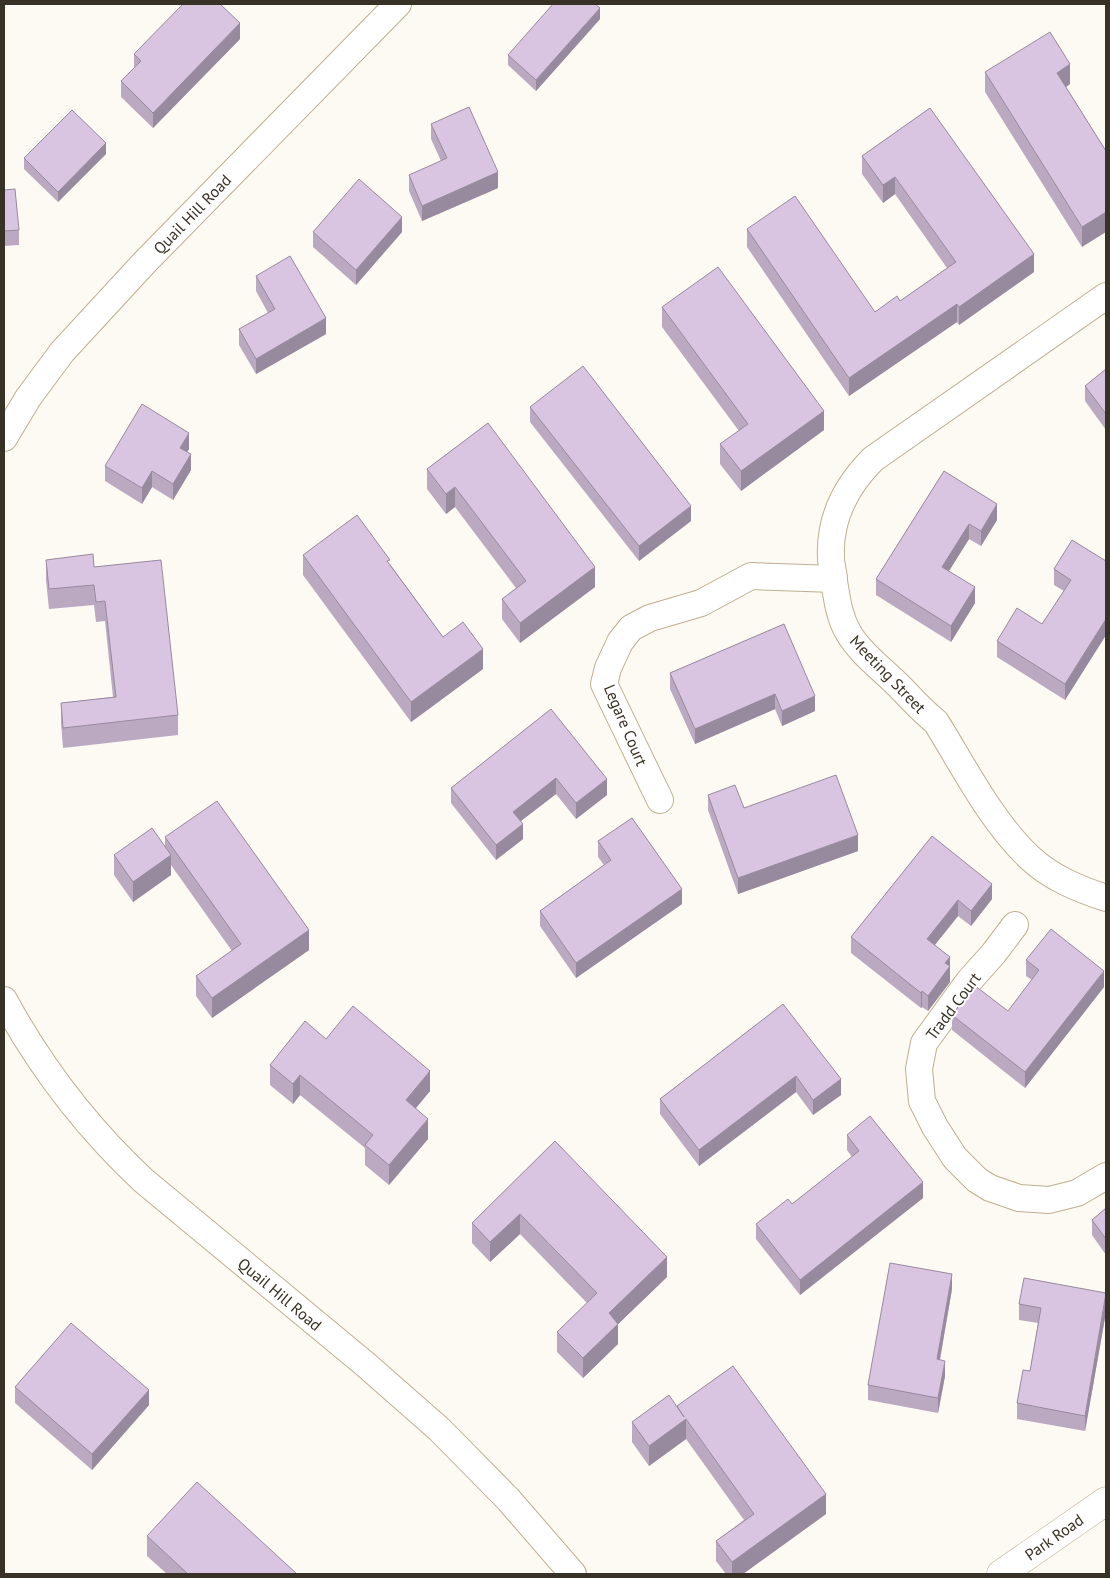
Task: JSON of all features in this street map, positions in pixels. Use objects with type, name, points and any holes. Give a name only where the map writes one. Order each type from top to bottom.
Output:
[{"type":"main road","name":"Park Road","points":[[1001,1574],[1106,1500]]},
{"type":"street","name":"Quail Hill Road","points":[[4,438],[28,398],[62,352],[145,262],[398,4]]},
{"type":"street","name":"Meeting Street","points":[[1106,296],[873,459],[862,470],[843,497],[832,527],[831,559],[837,604],[848,632],[866,656],[899,686],[922,711],[936,722],[1003,830],[1030,859],[1063,881],[1106,898]]},
{"type":"street","name":"Legare Court","points":[[660,800],[604,684],[608,668],[630,628],[650,618],[701,603],[751,576],[834,579]]},
{"type":"street","name":"Tradd Court","points":[[1015,925],[994,953],[969,981],[924,1043],[919,1069],[922,1101],[935,1127],[955,1158],[977,1180],[990,1188],[1019,1198],[1048,1200],[1077,1192],[1106,1176]]},
{"type":"street","name":"Quail Hill Road","points":[[4,1000],[23,1036],[66,1098],[116,1156],[365,1364],[439,1429],[513,1504],[574,1574]]},
{"type":"building","points":[[183,4],[220,4],[240,23],[153,113],[121,81],[141,61],[134,54]]},
{"type":"building","points":[[553,4],[595,4],[600,8],[536,80],[508,55]]},
{"type":"building","points":[[1050,32],[1070,64],[1057,73],[1106,151],[1106,212],[1082,227],[985,72]]},
{"type":"building","points":[[469,107],[498,172],[422,206],[409,175],[447,158],[431,124]]},
{"type":"building","points":[[930,108],[1034,254],[959,307],[957,304],[849,378],[747,229],[795,196],[875,312],[897,296],[900,301],[956,262],[895,177],[883,185],[862,156]]},
{"type":"building","points":[[72,110],[106,143],[58,192],[24,158]]},
{"type":"building","points":[[359,179],[402,217],[356,270],[313,232]]},
{"type":"building","points":[[15,189],[19,230],[4,231],[4,190]]},
{"type":"building","points":[[290,256],[326,318],[256,359],[239,329],[275,309],[256,276]]},
{"type":"building","points":[[718,267],[824,411],[741,471],[720,444],[748,424],[662,307]]},
{"type":"building","points":[[583,366],[691,506],[639,546],[530,407]]},
{"type":"building","points":[[1106,369],[1106,414],[1085,386]]},
{"type":"building","points":[[142,404],[189,433],[180,448],[191,454],[173,484],[152,471],[142,488],[105,466]]},
{"type":"building","points":[[488,423],[595,567],[520,623],[502,599],[526,581],[455,487],[446,494],[427,469]]},
{"type":"building","points":[[944,471],[997,504],[981,531],[969,524],[942,567],[975,587],[951,626],[876,579]]},
{"type":"building","points":[[357,515],[390,560],[387,561],[443,637],[463,622],[483,649],[411,702],[303,555]]},
{"type":"building","points":[[1072,540],[1106,561],[1106,619],[1065,684],[997,641],[1017,608],[1042,624],[1071,580],[1054,569]]},
{"type":"building","points":[[93,554],[94,567],[161,560],[178,715],[63,728],[61,703],[116,697],[105,601],[96,602],[94,585],[49,589],[46,560]]},
{"type":"building","points":[[784,624],[815,696],[782,711],[775,694],[695,729],[670,673]]},
{"type":"building","points":[[551,709],[607,779],[576,803],[556,778],[513,812],[523,824],[496,845],[451,788]]},
{"type":"building","points":[[836,775],[858,835],[738,878],[708,795],[735,785],[744,808]]},
{"type":"building","points":[[217,801],[309,930],[212,998],[196,976],[241,944],[165,837]]},
{"type":"building","points":[[632,818],[682,889],[576,963],[540,911],[611,860],[598,841]]},
{"type":"building","points":[[152,828],[171,855],[133,882],[114,855]]},
{"type":"building","points":[[932,836],[992,884],[971,911],[958,900],[927,939],[950,957],[945,963],[950,966],[928,996],[922,991],[921,993],[851,937]]},
{"type":"building","points":[[1051,929],[1104,971],[1025,1072],[952,1015],[974,985],[1008,1011],[1039,970],[1026,960]]},
{"type":"building","points":[[783,1004],[841,1079],[813,1100],[796,1076],[699,1150],[660,1099]]},
{"type":"building","points":[[353,1006],[430,1071],[406,1100],[428,1119],[389,1165],[365,1145],[373,1135],[300,1075],[293,1084],[270,1065],[305,1021],[326,1039]]},
{"type":"building","points":[[870,1116],[923,1182],[800,1280],[756,1224],[788,1199],[792,1204],[859,1151],[847,1135]]},
{"type":"building","points":[[555,1141],[667,1257],[609,1313],[618,1324],[583,1358],[557,1332],[597,1293],[520,1214],[490,1242],[472,1223]]},
{"type":"building","points":[[1106,1208],[1106,1239],[1092,1220]]},
{"type":"building","points":[[890,1263],[952,1274],[937,1359],[945,1361],[938,1398],[868,1385]]},
{"type":"building","points":[[1024,1278],[1106,1293],[1085,1416],[1017,1403],[1023,1370],[1030,1371],[1041,1308],[1019,1304]]},
{"type":"building","points":[[71,1323],[149,1390],[92,1454],[15,1387]]},
{"type":"building","points":[[733,1366],[826,1494],[732,1562],[716,1541],[754,1514],[686,1419],[649,1446],[632,1422],[669,1395],[684,1417],[677,1406]]},
{"type":"building","points":[[197,1482],[297,1574],[188,1574],[147,1536]]}]
